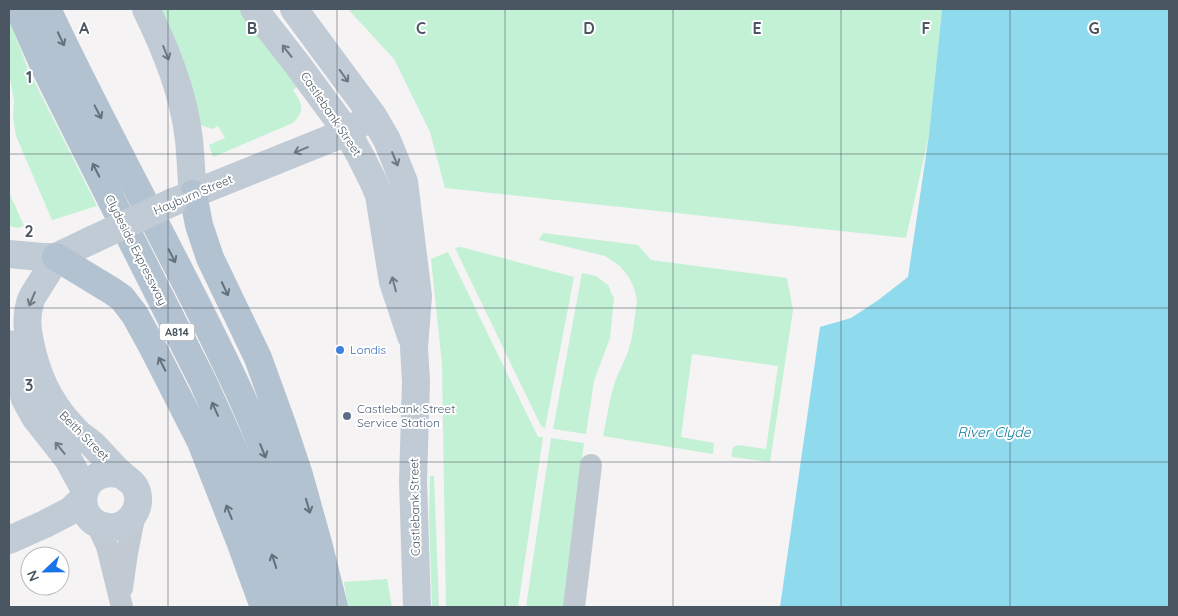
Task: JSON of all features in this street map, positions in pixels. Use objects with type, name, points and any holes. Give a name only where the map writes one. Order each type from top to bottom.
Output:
[{"type":"main road","name":"Clydeside Expressway","points":[[19,9],[44,66],[203,382],[221,422],[242,469],[262,522],[288,607]]},
{"type":"main road","name":"A814","points":[[47,9],[75,68],[230,371],[275,481],[315,607]]},
{"type":"main road","points":[[183,198],[199,225],[210,258],[258,358],[283,426],[304,492],[334,607]]},
{"type":"main road","points":[[56,257],[122,298],[136,315],[201,442],[264,607]]},
{"type":"street","points":[[146,9],[168,57],[184,111],[189,141],[183,198]]},
{"type":"street","name":"Castlebank Street","points":[[254,9],[346,132],[373,181],[379,195],[393,282],[414,347]]},
{"type":"street","name":"Castlebank Street","points":[[294,9],[373,116],[387,140],[404,182],[418,296],[414,347],[416,382],[413,481],[418,607]]},
{"type":"street","name":"Hayburn Street","points":[[9,254],[56,257],[183,198],[346,132],[373,116]]},
{"type":"street","name":"Beith Street","points":[[56,257],[30,301],[27,333],[35,365],[44,387],[54,404],[66,420],[94,445],[122,475],[130,480],[138,495],[138,504],[127,553],[122,603]]},
{"type":"street","name":"Beith Street","points":[[9,344],[25,399],[35,417],[68,459],[107,546],[122,603]]},
{"type":"street","points":[[574,607],[591,465]]},
{"type":"street","name":"Beith Street","points":[[89,508],[90,482],[96,476],[105,473],[122,475]]},
{"type":"street","points":[[9,540],[89,508],[104,527],[114,528],[123,525],[135,513]]},
{"type":"green space","points":[[157,9],[240,9],[299,85],[293,90],[299,99],[301,110],[293,123],[213,157],[209,145],[225,138],[218,126],[212,129],[198,124]]},
{"type":"green space","points":[[348,9],[942,9],[929,135],[906,238],[445,188],[430,132],[394,59]]},
{"type":"green space","points":[[9,19],[28,69],[97,206],[52,220],[16,136],[13,116],[14,101],[9,73]]},
{"type":"green space","points":[[9,192],[24,226],[18,228],[9,226]]},
{"type":"green space","points":[[543,233],[638,245],[651,260],[787,278],[793,310],[770,462],[732,457],[732,451],[738,445],[766,449],[778,366],[692,354],[681,437],[714,443],[713,454],[603,436],[611,396],[632,337],[637,301],[635,291],[630,279],[620,266],[605,256],[539,240]]},
{"type":"green space","points":[[461,247],[574,277],[545,428],[541,426],[455,248]]},
{"type":"green space","points":[[448,252],[538,437],[543,437],[518,607],[446,607],[442,364],[431,259]]},
{"type":"green space","points":[[582,273],[596,276],[608,285],[614,299],[610,338],[594,381],[586,434],[553,429]]},
{"type":"green space","points":[[551,438],[584,443],[563,607],[526,607]]},
{"type":"green space","points":[[430,476],[434,476],[439,607],[432,607],[429,515]]},
{"type":"green space","points":[[387,579],[392,607],[348,607],[344,582]]},
{"type":"water","name":"River Clyde","points":[[942,9],[1169,9],[1169,607],[780,607],[820,327],[851,318],[908,277],[929,135]]},
{"type":"place","name":"Londis","points":[[340,350]]},
{"type":"place","name":"Castlebank Street Service Station","points":[[347,416]]}]
